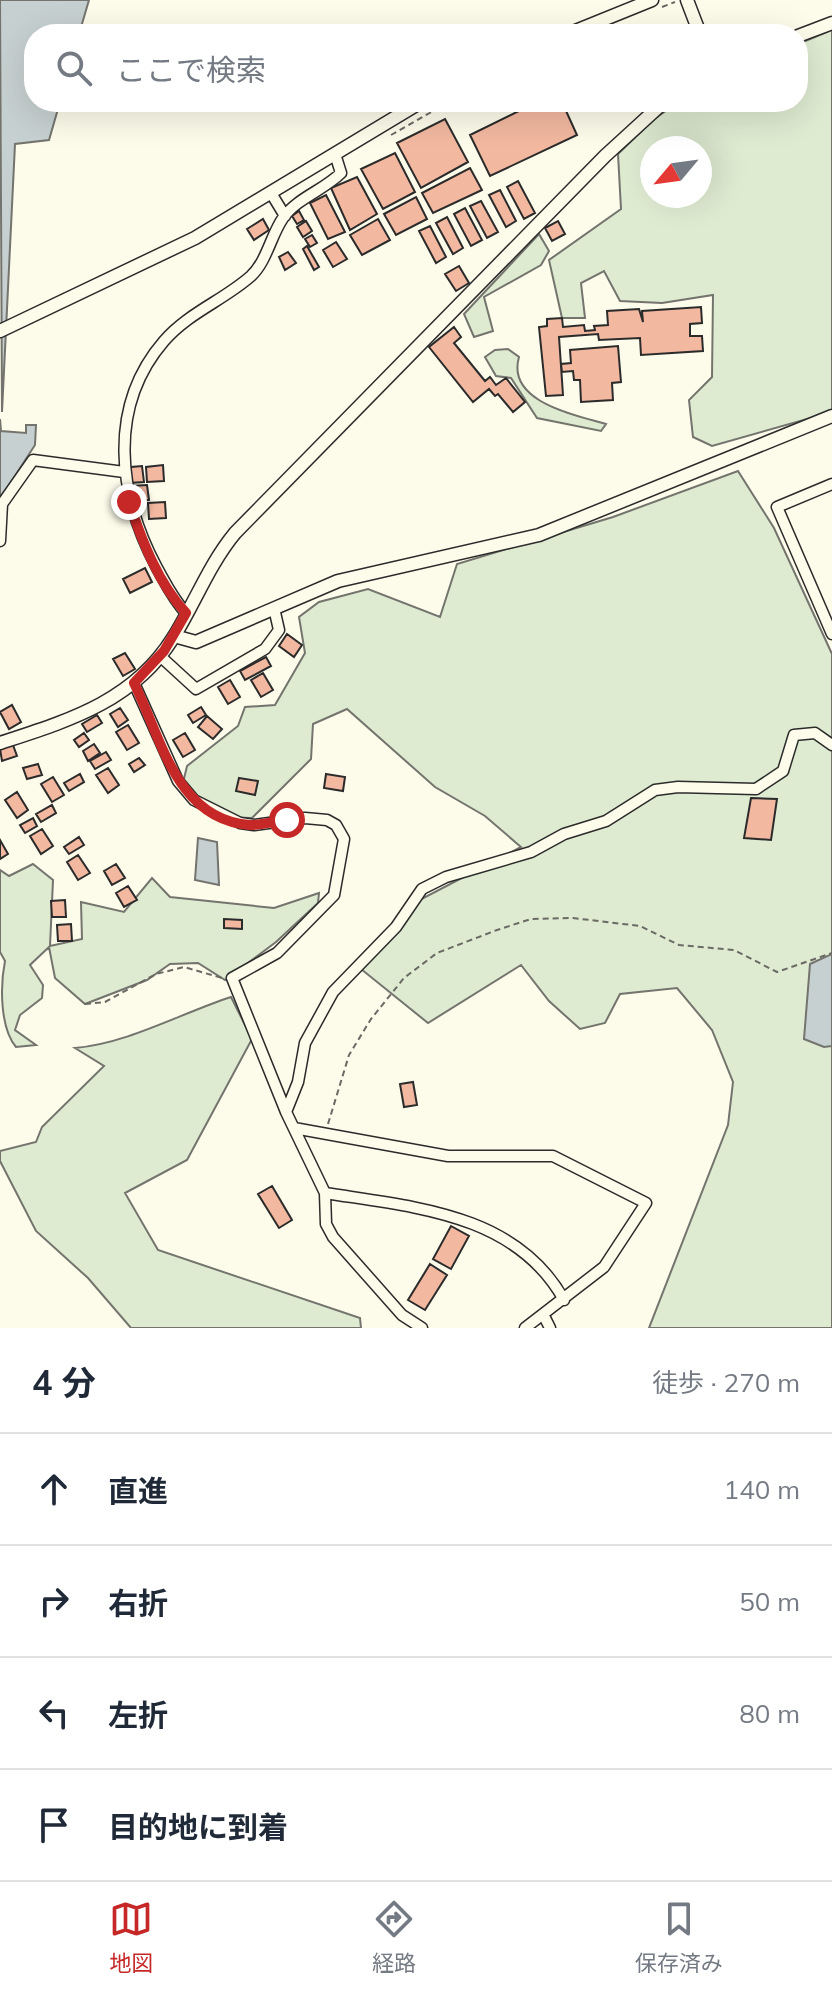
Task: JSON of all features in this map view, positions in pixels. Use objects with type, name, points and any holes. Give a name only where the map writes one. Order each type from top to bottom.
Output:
[{"type":"street","points":[[593,24],[652,0]]},
{"type":"street","points":[[687,0],[696,24]]},
{"type":"street","points":[[808,32],[832,23]]},
{"type":"street","points":[[0,331],[166,254],[404,112]]},
{"type":"street","points":[[0,743],[90,712],[134,683],[174,636],[204,575],[235,533],[605,156],[653,112]]},
{"type":"street","points":[[186,613],[175,601],[143,542],[126,491],[124,472],[129,401],[153,356],[178,326],[253,274],[285,216],[341,173],[335,154]]},
{"type":"street","points":[[271,193],[285,216]]},
{"type":"street","points":[[174,636],[196,642],[274,608],[375,571],[539,535],[832,416]]},
{"type":"street","points":[[0,541],[2,504],[33,460],[124,472]]},
{"type":"street","points":[[832,484],[777,507],[832,634]]},
{"type":"street","points":[[160,656],[196,689],[265,649],[279,630],[274,608]]},
{"type":"street","points":[[134,683],[178,781],[199,804],[234,822],[254,825],[305,818],[327,820],[336,825],[344,839],[334,895],[277,953],[232,978],[286,1112],[325,1193],[326,1224],[333,1237],[402,1315],[422,1328]]},
{"type":"street","points":[[286,1112],[298,1082],[305,1043],[333,992],[396,927],[422,889],[446,877],[531,852],[564,834],[606,821],[655,790],[678,787],[756,789],[783,771],[794,735],[815,733],[832,745]]},
{"type":"street","points":[[294,1128],[448,1156],[553,1156],[646,1203],[604,1267],[525,1328]]},
{"type":"street","points":[[325,1193],[392,1203],[492,1229],[518,1246],[564,1300]]},
{"type":"street","points":[[544,1316],[550,1328]]},
{"type":"path","points":[[326,1133],[349,1055],[371,1019],[404,978],[437,953],[497,930],[531,919],[573,918],[640,926],[679,945],[734,950],[777,972],[832,953]]},
{"type":"path","points":[[85,1004],[105,1002],[156,974],[184,967],[232,978]]},
{"type":"green space","points":[[832,30],[832,412],[712,446],[693,437],[689,400],[712,377],[713,295],[662,303],[620,301],[604,271],[581,283],[585,318],[562,318],[549,260],[621,209],[618,154],[664,112],[808,112],[808,40]]},
{"type":"green space","points":[[539,234],[549,251],[541,265],[484,297],[493,331],[474,337],[464,314]]},
{"type":"green space","points":[[508,349],[519,357],[518,372],[523,385],[533,396],[561,411],[606,424],[601,431],[537,418],[511,378],[496,376],[485,357],[495,350]]},
{"type":"green space","points":[[738,471],[774,528],[832,654],[832,1328],[649,1328],[728,1125],[733,1082],[712,1030],[677,988],[620,994],[605,1023],[580,1029],[549,1001],[521,965],[428,1023],[356,965],[410,905],[521,847],[485,816],[435,787],[347,709],[313,724],[311,759],[252,818],[218,817],[183,783],[187,766],[238,726],[245,707],[275,705],[305,653],[299,617],[319,602],[368,589],[440,617],[457,564],[613,517]]},
{"type":"green space","points":[[33,864],[53,880],[50,946],[82,939],[81,902],[124,912],[152,878],[170,897],[274,908],[319,893],[318,903],[276,942],[225,980],[198,963],[170,964],[147,980],[85,1004],[55,978],[49,947],[30,965],[43,985],[42,998],[20,1015],[15,1030],[36,1045],[16,1047],[4,1018],[2,982],[5,961],[0,952],[0,870],[9,876]]},
{"type":"green space","points":[[231,997],[252,1039],[187,1160],[125,1193],[158,1250],[360,1318],[361,1328],[131,1328],[88,1278],[36,1231],[0,1161],[0,1151],[36,1142],[42,1127],[104,1066],[75,1048],[134,1034]]},
{"type":"shaded area","points":[[0,0],[89,0],[82,24],[24,24],[24,112],[57,112],[49,140],[15,144],[2,412]]},
{"type":"shaded area","points":[[0,419],[1,431],[26,433],[26,425],[36,425],[35,445],[0,499]]},
{"type":"shaded area","points":[[198,838],[217,842],[219,885],[195,880]]},
{"type":"shaded area","points":[[832,954],[832,1046],[824,1047],[804,1039],[810,964]]},
{"type":"building","points":[[517,112],[567,112],[577,135],[490,176],[470,135]]},
{"type":"building","points":[[445,119],[468,162],[421,188],[397,143]]},
{"type":"building","points":[[395,153],[415,192],[383,209],[361,169]]},
{"type":"building","points":[[470,168],[482,190],[433,213],[422,193]]},
{"type":"building","points":[[357,177],[377,214],[350,230],[331,188]]},
{"type":"building","points":[[518,181],[535,213],[524,219],[507,187]]},
{"type":"building","points":[[500,190],[516,221],[506,227],[489,195]]},
{"type":"building","points":[[326,195],[345,232],[328,239],[310,203]]},
{"type":"building","points":[[416,197],[427,219],[396,235],[384,214]]},
{"type":"building","points":[[481,201],[498,232],[487,238],[470,206]]},
{"type":"building","points":[[465,208],[482,240],[471,246],[454,214]]},
{"type":"building","points":[[299,211],[304,220],[297,224],[292,216]]},
{"type":"building","points":[[447,217],[463,248],[453,254],[436,223]]},
{"type":"building","points":[[263,219],[269,230],[254,240],[247,229]]},
{"type":"building","points":[[378,219],[390,240],[362,255],[350,235]]},
{"type":"building","points":[[306,221],[312,231],[303,237],[297,227]]},
{"type":"building","points":[[558,221],[565,234],[552,241],[545,228]]},
{"type":"building","points":[[430,226],[446,257],[436,263],[419,231]]},
{"type":"building","points":[[312,235],[317,243],[310,247],[305,239]]},
{"type":"building","points":[[336,242],[347,259],[333,267],[323,250]]},
{"type":"building","points":[[307,246],[319,267],[314,270],[303,249]]},
{"type":"building","points":[[288,252],[296,263],[285,270],[279,257]]},
{"type":"building","points":[[459,266],[469,283],[456,291],[445,274]]},
{"type":"building","points":[[701,307],[702,323],[690,324],[690,336],[702,336],[703,351],[641,355],[640,338],[599,340],[598,334],[559,337],[563,395],[546,396],[539,327],[547,326],[547,319],[562,318],[563,327],[584,325],[585,331],[595,330],[594,326],[608,325],[607,311],[639,309],[643,322],[642,311]]},
{"type":"building","points":[[454,327],[461,337],[454,343],[485,381],[490,377],[496,385],[506,378],[525,402],[513,412],[498,394],[495,396],[489,389],[473,402],[429,347]]},
{"type":"building","points":[[618,346],[621,382],[612,383],[613,400],[581,402],[580,380],[574,380],[573,371],[562,372],[561,364],[571,363],[570,350]]},
{"type":"building","points":[[163,465],[164,481],[147,482],[146,467]]},
{"type":"building","points":[[142,466],[144,482],[130,483],[131,467]]},
{"type":"building","points":[[147,485],[149,500],[132,502],[130,486]]},
{"type":"building","points":[[165,502],[166,518],[149,519],[148,503]]},
{"type":"building","points":[[145,568],[152,582],[130,593],[123,579]]},
{"type":"building","points":[[287,634],[302,645],[294,657],[279,646]]},
{"type":"building","points":[[125,653],[135,669],[123,676],[113,659]]},
{"type":"building","points":[[266,657],[271,666],[245,680],[240,671]]},
{"type":"building","points":[[263,673],[273,690],[261,697],[251,680]]},
{"type":"building","points":[[230,680],[240,697],[228,704],[218,687]]},
{"type":"building","points":[[12,705],[21,722],[9,729],[0,712]]},
{"type":"building","points":[[201,707],[206,715],[193,723],[188,715]]},
{"type":"building","points":[[120,708],[128,720],[118,727],[110,714]]},
{"type":"building","points":[[97,715],[102,723],[87,732],[82,724]]},
{"type":"building","points":[[207,716],[222,729],[213,739],[198,727]]},
{"type":"building","points":[[128,725],[139,743],[127,750],[116,732]]},
{"type":"building","points":[[84,733],[89,740],[79,747],[74,740]]},
{"type":"building","points":[[185,733],[195,750],[183,757],[173,740]]},
{"type":"building","points":[[94,744],[100,753],[88,761],[83,751]]},
{"type":"building","points":[[13,745],[17,756],[2,761],[0,749]]},
{"type":"building","points":[[106,752],[111,760],[95,769],[90,761]]},
{"type":"building","points":[[139,758],[145,765],[134,772],[129,764]]},
{"type":"building","points":[[38,764],[42,775],[27,779],[23,768]]},
{"type":"building","points":[[108,768],[119,785],[108,793],[96,775]]},
{"type":"building","points":[[80,774],[84,782],[69,791],[64,783]]},
{"type":"building","points":[[326,774],[345,777],[343,791],[324,788]]},
{"type":"building","points":[[53,777],[64,795],[52,802],[41,784]]},
{"type":"building","points":[[239,778],[258,781],[255,795],[236,791]]},
{"type":"building","points":[[17,792],[28,810],[17,818],[5,800]]},
{"type":"building","points":[[751,798],[777,799],[771,840],[744,838]]},
{"type":"building","points":[[52,805],[56,813],[41,822],[36,814]]},
{"type":"building","points":[[33,818],[37,826],[25,833],[20,825]]},
{"type":"building","points":[[42,829],[53,846],[41,854],[30,836]]},
{"type":"building","points":[[79,837],[84,845],[69,854],[64,847]]},
{"type":"building","points":[[0,840],[8,854],[0,859]]},
{"type":"building","points":[[78,855],[90,873],[78,880],[67,862]]},
{"type":"building","points":[[116,864],[125,878],[112,885],[104,871]]},
{"type":"building","points":[[128,886],[137,900],[124,907],[116,893]]},
{"type":"building","points":[[65,900],[66,917],[52,917],[51,901]]},
{"type":"building","points":[[224,919],[242,920],[242,929],[224,928]]},
{"type":"building","points":[[71,924],[72,941],[58,941],[57,925]]},
{"type":"building","points":[[413,1082],[417,1105],[404,1107],[400,1084]]},
{"type":"building","points":[[272,1186],[292,1220],[279,1228],[258,1194]]},
{"type":"building","points":[[451,1226],[469,1236],[451,1269],[433,1259]]},
{"type":"building","points":[[430,1264],[447,1275],[425,1310],[408,1300]]},
{"type":"route","points":[[129,502],[143,542],[175,601],[186,613],[164,651],[134,683],[178,781],[199,804],[234,822],[254,825],[287,820]]}]
